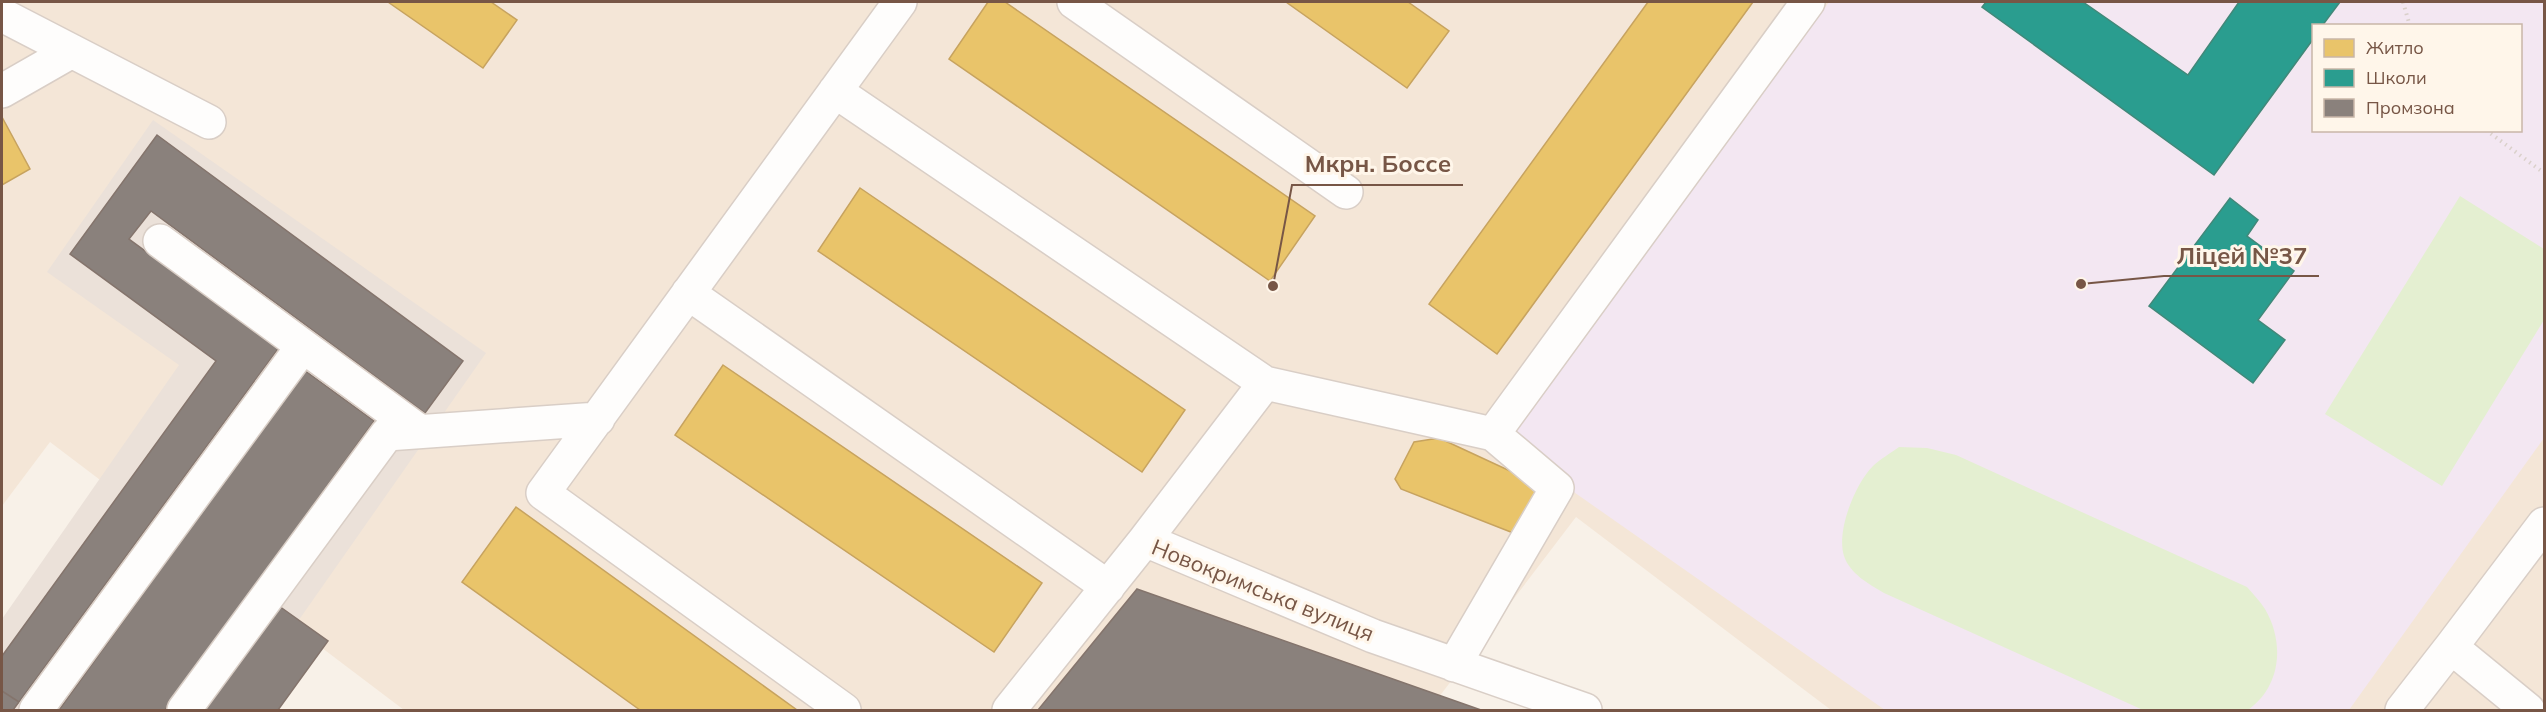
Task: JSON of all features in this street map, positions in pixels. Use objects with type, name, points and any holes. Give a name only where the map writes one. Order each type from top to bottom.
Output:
[{"type":"street","points":[[844,711],[543,493],[900,2]]},
{"type":"street","points":[[1074,2],[1346,192]]},
{"type":"street","points":[[1493,434],[1808,2]]},
{"type":"street","points":[[2,15],[209,122]]},
{"type":"street","points":[[2,91],[72,51]]},
{"type":"street","points":[[835,92],[1265,383],[1493,434],[1557,488],[1454,665]]},
{"type":"street","points":[[160,241],[419,431]]},
{"type":"street","points":[[688,293],[1108,587]]},
{"type":"street","points":[[36,711],[303,346]]},
{"type":"street","points":[[1145,540],[1265,383]]},
{"type":"street","points":[[184,711],[387,434],[597,419]]},
{"type":"street","points":[[2402,711],[2544,524]]},
{"type":"street","name":"Новокримська вулиця","points":[[1009,711],[1145,540],[1373,636],[1585,711]]},
{"type":"street","points":[[2451,647],[2528,711]]},
{"type":"path","points":[[2403,2],[2409,24]]},
{"type":"path","points":[[2489,132],[2544,173]]},
{"type":"shaded area","points":[[2,2],[2544,2],[2544,710],[1831,710],[1576,517],[1429,710],[404,710],[50,442],[2,506]]},
{"type":"shaded area","points":[[1829,2],[2544,2],[2544,438],[2349,710],[1885,710],[1501,441]]},
{"type":"shaded area","points":[[153,120],[486,353],[240,704],[248,710],[2,710],[2,619],[179,365],[47,272]]},
{"type":"green space","points":[[2460,196],[2544,249],[2544,320],[2442,486],[2325,414]]},
{"type":"green space","points":[[1899,447],[1927,448],[1956,455],[2247,587],[2265,609],[2275,636],[2276,664],[2267,689],[2248,710],[2143,710],[1884,593],[1866,582],[1855,573],[1844,556],[1842,546],[1845,521],[1854,496],[1866,474],[1876,463]]},
{"type":"building: Житло","points":[[388,2],[491,2],[517,20],[483,68]]},
{"type":"building: Житло","points":[[988,2],[1005,2],[1315,216],[1270,281],[949,59]]},
{"type":"building: Житло","points":[[1286,2],[1408,2],[1449,31],[1407,88]]},
{"type":"building: Житло","points":[[1648,2],[1753,2],[1497,354],[1429,304]]},
{"type":"building: Житло","points":[[2,117],[30,169],[2,185]]},
{"type":"building: Житло","points":[[860,188],[1185,410],[1142,472],[818,251]]},
{"type":"building: Житло","points":[[723,365],[1042,583],[994,652],[675,435]]},
{"type":"building: Житло","points":[[1439,438],[1549,489],[1521,536],[1401,489],[1395,479],[1414,442]]},
{"type":"building: Житло","points":[[516,507],[797,710],[640,710],[462,582]]},
{"type":"building: Школи","points":[[1986,2],[2083,2],[2188,75],[2239,2],[2340,2],[2324,24],[2312,24],[2312,41],[2214,175],[1982,7]]},
{"type":"building: Школи","points":[[2230,198],[2258,220],[2247,236],[2294,271],[2258,320],[2285,340],[2253,383],[2149,306]]},
{"type":"building: Промзона","points":[[157,135],[463,361],[425,413],[151,211],[129,239],[278,349],[19,702],[2,691],[2,656],[216,361],[70,254]]},
{"type":"building: Промзона","points":[[304,370],[374,421],[165,710],[59,710]]},
{"type":"building: Промзона","points":[[1137,589],[1481,710],[1038,710]]},
{"type":"building: Промзона","points":[[279,606],[328,641],[278,710],[205,710]]},
{"type":"building: Промзона","points":[[2,691],[19,702],[13,710],[2,710]]},
{"type":"place","name":"Ліцей №37","points":[[2081,284]]},
{"type":"place","name":"Мкрн. Боссе","points":[[1273,286]]}]
